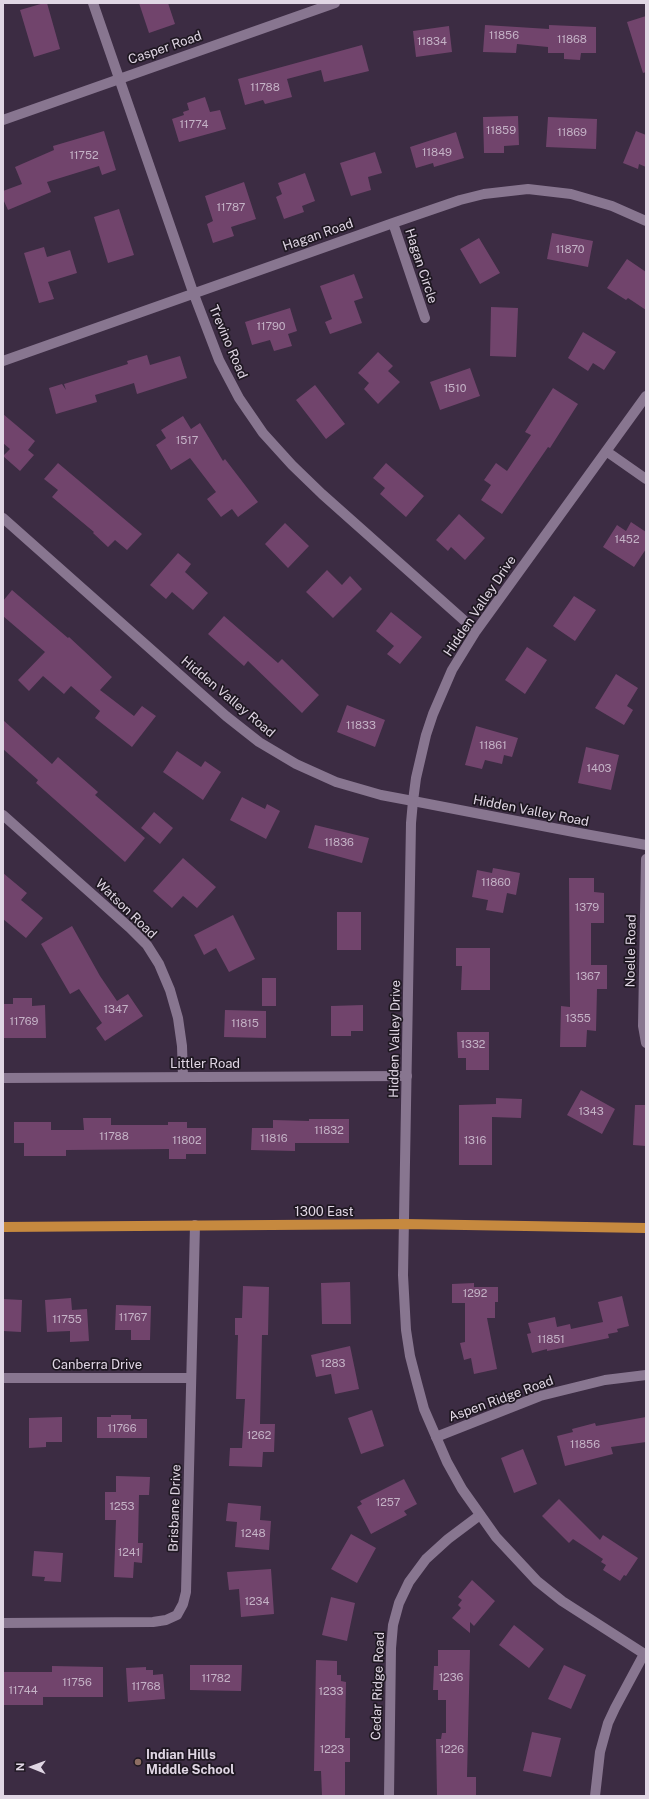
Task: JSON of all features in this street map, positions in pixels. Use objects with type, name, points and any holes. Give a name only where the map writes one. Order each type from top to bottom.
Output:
[{"type":"main road","name":"1300 East","points":[[3,1227],[405,1224],[646,1228]]},
{"type":"street","name":"Trevino Road","points":[[93,3],[219,360],[239,398],[263,433],[292,465],[322,494],[476,631]]},
{"type":"street","name":"Casper Road","points":[[3,120],[335,3]]},
{"type":"street","name":"Hagan Road","points":[[3,360],[194,292],[472,197],[528,189],[571,194],[592,198],[626,211],[646,221]]},
{"type":"street","name":"Hagan Circle","points":[[393,223],[425,318]]},
{"type":"street","name":"Hidden Valley Drive","points":[[645,1654],[568,1604],[537,1581],[516,1559],[480,1515],[462,1489],[424,1409],[410,1356],[404,1302],[411,831],[413,801],[420,757],[433,714],[452,670],[476,631],[646,396]]},
{"type":"street","points":[[606,451],[646,479]]},
{"type":"street","name":"Hidden Valley Road","points":[[3,518],[226,716],[259,742],[296,764],[336,782],[381,795],[646,845]]},
{"type":"street","name":"Watson Road","points":[[3,815],[147,945],[159,964],[170,990],[179,1025],[182,1046],[183,1077]]},
{"type":"street","name":"Noelle Road","points":[[646,859],[643,1026],[646,1043]]},
{"type":"street","name":"Littler Road","points":[[3,1078],[407,1076]]},
{"type":"street","name":"Brisbane Drive","points":[[3,1623],[153,1622],[166,1620],[178,1615],[186,1592],[195,1225]]},
{"type":"street","name":"Aspen Ridge Road","points":[[436,1437],[540,1396],[605,1380],[646,1375]]},
{"type":"street","name":"Canberra Drive","points":[[3,1378],[191,1378]]},
{"type":"street","name":"Cedar Ridge Road","points":[[389,1796],[391,1648],[393,1625],[399,1603],[409,1582],[426,1559],[448,1538],[480,1515]]},
{"type":"street","points":[[596,1796],[600,1752],[608,1723],[645,1654]]},
{"type":"building","points":[[47,3],[60,49],[34,57],[20,10]]},
{"type":"building","points":[[139,3],[168,3],[175,24],[149,33]]},
{"type":"building","points":[[646,16],[646,72],[643,73],[627,22]]},
{"type":"building","points":[[485,25],[549,29],[549,25],[596,27],[596,53],[581,53],[580,60],[564,59],[564,53],[548,53],[548,47],[517,44],[516,53],[483,52]]},
{"type":"building","points":[[449,26],[452,52],[416,57],[413,31]]},
{"type":"building","points":[[362,45],[369,71],[324,82],[321,70],[287,79],[292,97],[265,104],[263,100],[245,105],[238,79]]},
{"type":"building","points":[[205,97],[210,112],[220,110],[226,129],[179,142],[172,119],[184,115],[183,112],[189,110],[187,103]]},
{"type":"building","points":[[518,116],[519,145],[504,146],[504,153],[484,153],[483,117]]},
{"type":"building","points":[[548,117],[597,119],[596,149],[546,147]]},
{"type":"building","points":[[104,131],[116,170],[102,175],[99,166],[47,182],[51,192],[8,210],[3,199],[3,191],[22,184],[15,167],[54,150],[53,146]]},
{"type":"building","points":[[636,131],[646,135],[646,167],[639,164],[638,169],[623,163]]},
{"type":"building","points":[[456,132],[464,158],[434,167],[433,163],[416,168],[410,147]]},
{"type":"building","points":[[375,152],[382,173],[368,177],[371,190],[351,196],[340,163]]},
{"type":"building","points":[[305,173],[315,201],[302,206],[304,212],[284,219],[276,197],[282,194],[278,183]]},
{"type":"building","points":[[244,182],[256,219],[231,227],[234,236],[213,243],[207,224],[213,221],[205,196]]},
{"type":"building","points":[[119,209],[134,255],[108,263],[94,217]]},
{"type":"building","points":[[552,233],[593,241],[588,267],[547,259]]},
{"type":"building","points":[[479,238],[500,273],[480,284],[460,249]]},
{"type":"building","points":[[44,247],[47,257],[70,250],[77,273],[48,282],[54,299],[39,303],[24,253]]},
{"type":"building","points":[[627,259],[646,272],[646,310],[628,298],[626,300],[607,288]]},
{"type":"building","points":[[354,274],[363,298],[354,301],[362,323],[330,334],[325,322],[332,319],[320,286]]},
{"type":"building","points":[[491,307],[518,308],[516,357],[490,356]]},
{"type":"building","points":[[290,308],[297,331],[288,334],[292,346],[274,351],[270,340],[252,345],[245,322]]},
{"type":"building","points":[[583,332],[616,352],[604,370],[593,363],[588,371],[568,358]]},
{"type":"building","points":[[378,352],[393,366],[388,371],[400,382],[378,404],[364,389],[369,383],[358,373]]},
{"type":"building","points":[[147,355],[150,365],[180,356],[187,378],[137,394],[134,383],[95,395],[97,402],[56,414],[49,388],[62,384],[66,390],[64,384],[128,364],[127,361]]},
{"type":"building","points":[[470,368],[480,396],[440,410],[430,382]]},
{"type":"building","points":[[315,385],[345,424],[326,439],[296,400]]},
{"type":"building","points":[[553,388],[578,404],[550,448],[548,447],[502,514],[481,500],[491,485],[484,480],[496,463],[507,471],[531,435],[525,432]]},
{"type":"building","points":[[3,414],[35,441],[28,450],[34,455],[20,471],[3,456],[10,449],[3,443]]},
{"type":"building","points":[[183,416],[191,429],[200,423],[223,461],[225,459],[258,502],[238,517],[232,509],[221,517],[207,499],[216,492],[190,458],[171,470],[156,445],[166,438],[161,430]]},
{"type":"building","points":[[58,463],[142,534],[127,550],[115,540],[108,547],[93,533],[94,532],[52,497],[58,490],[44,479]]},
{"type":"building","points":[[386,463],[424,496],[406,517],[380,494],[385,488],[373,478]]},
{"type":"building","points":[[459,514],[485,538],[465,560],[451,547],[448,551],[436,540]]},
{"type":"building","points":[[631,522],[646,532],[646,549],[634,567],[603,547],[617,525],[626,531]]},
{"type":"building","points":[[285,523],[309,546],[288,568],[265,544]]},
{"type":"building","points":[[178,553],[191,564],[185,572],[208,593],[193,610],[172,592],[166,599],[150,585]]},
{"type":"building","points":[[327,570],[342,585],[350,576],[362,589],[333,618],[306,592]]},
{"type":"building","points":[[12,590],[68,638],[69,637],[112,677],[100,690],[134,716],[142,706],[156,716],[132,747],[95,718],[100,711],[71,686],[64,694],[43,676],[29,691],[18,680],[45,652],[3,616],[3,601]]},
{"type":"building","points":[[574,596],[596,610],[575,641],[553,626]]},
{"type":"building","points":[[391,612],[422,637],[400,664],[387,654],[394,646],[376,631]]},
{"type":"building","points":[[224,616],[278,663],[282,659],[319,695],[302,713],[248,661],[244,666],[208,634]]},
{"type":"building","points":[[527,647],[547,660],[525,694],[505,680]]},
{"type":"building","points":[[616,674],[638,688],[627,706],[633,710],[624,725],[595,708]]},
{"type":"building","points":[[347,705],[385,720],[375,747],[337,732]]},
{"type":"building","points":[[3,720],[52,764],[58,757],[98,792],[95,795],[145,838],[125,862],[36,783],[38,780],[3,749]]},
{"type":"building","points":[[476,726],[518,738],[512,757],[504,755],[502,764],[485,760],[482,769],[465,765]]},
{"type":"building","points":[[586,747],[619,755],[611,790],[578,783]]},
{"type":"building","points":[[177,751],[201,767],[205,761],[221,772],[203,800],[163,772]]},
{"type":"building","points":[[242,797],[265,809],[267,804],[280,811],[266,839],[230,820]]},
{"type":"building","points":[[154,812],[173,828],[160,844],[141,828]]},
{"type":"building","points":[[315,825],[369,838],[362,863],[308,848]]},
{"type":"building","points":[[183,858],[216,887],[197,908],[183,896],[172,908],[153,891]]},
{"type":"building","points":[[493,868],[520,873],[516,895],[507,893],[503,913],[486,910],[488,900],[472,897],[477,870],[492,873]]},
{"type":"building","points":[[3,873],[27,893],[21,900],[43,918],[26,938],[3,919]]},
{"type":"building","points":[[569,878],[594,878],[594,892],[604,893],[604,923],[591,923],[591,965],[607,965],[607,989],[597,989],[596,1031],[587,1030],[586,1047],[560,1047],[561,1006],[570,1007]]},
{"type":"building","points":[[337,912],[361,912],[361,950],[337,950]]},
{"type":"building","points":[[233,915],[255,959],[229,972],[216,948],[204,955],[194,935]]},
{"type":"building","points":[[72,926],[100,976],[117,1001],[128,994],[143,1016],[105,1041],[96,1028],[102,1023],[79,989],[70,994],[41,944]]},
{"type":"building","points":[[456,948],[490,948],[490,990],[461,990],[462,966],[456,966]]},
{"type":"building","points":[[262,978],[276,978],[276,1006],[262,1006]]},
{"type":"building","points":[[13,998],[32,998],[32,1006],[45,1005],[46,1038],[3,1038],[3,1004],[13,1004]]},
{"type":"building","points":[[363,1005],[363,1031],[351,1031],[351,1036],[331,1036],[331,1006]]},
{"type":"building","points":[[225,1010],[266,1011],[266,1038],[224,1037]]},
{"type":"building","points":[[457,1032],[489,1032],[489,1070],[466,1070],[466,1058],[458,1058]]},
{"type":"building","points":[[581,1090],[615,1109],[602,1134],[567,1115]]},
{"type":"building","points":[[496,1098],[522,1099],[521,1118],[492,1117],[492,1165],[459,1165],[459,1105],[496,1104]]},
{"type":"building","points":[[635,1105],[646,1105],[646,1146],[633,1145]]},
{"type":"building","points":[[83,1118],[111,1118],[111,1125],[168,1125],[168,1122],[187,1122],[187,1128],[206,1128],[206,1154],[186,1154],[186,1159],[169,1159],[169,1149],[66,1150],[66,1156],[24,1156],[24,1143],[14,1143],[14,1122],[51,1122],[51,1130],[84,1130]]},
{"type":"building","points":[[309,1119],[349,1119],[349,1143],[295,1143],[295,1151],[251,1150],[252,1128],[273,1128],[273,1120],[309,1121]]},
{"type":"building","points":[[350,1282],[351,1324],[322,1324],[321,1283]]},
{"type":"building","points":[[474,1283],[474,1287],[498,1287],[498,1302],[495,1302],[495,1318],[487,1318],[497,1369],[474,1374],[471,1358],[464,1360],[460,1343],[465,1342],[465,1303],[452,1303],[452,1284]]},
{"type":"building","points":[[243,1286],[269,1287],[268,1335],[262,1335],[260,1424],[275,1424],[274,1452],[263,1452],[262,1467],[229,1466],[230,1448],[242,1448],[245,1399],[236,1399],[238,1335],[235,1335],[235,1318],[242,1318]]},
{"type":"building","points":[[622,1296],[629,1326],[617,1329],[618,1332],[608,1334],[609,1338],[532,1353],[527,1334],[531,1333],[528,1323],[555,1317],[557,1327],[570,1324],[571,1329],[603,1322],[598,1302]]},
{"type":"building","points":[[71,1298],[72,1310],[87,1309],[89,1341],[70,1342],[70,1331],[47,1332],[45,1300]]},
{"type":"building","points":[[3,1299],[22,1300],[21,1332],[3,1331]]},
{"type":"building","points":[[116,1305],[151,1306],[150,1340],[131,1340],[131,1330],[115,1330]]},
{"type":"building","points":[[350,1346],[359,1389],[335,1394],[331,1374],[316,1377],[311,1355]]},
{"type":"building","points":[[372,1410],[384,1446],[361,1454],[348,1418]]},
{"type":"building","points":[[111,1415],[131,1415],[131,1419],[147,1419],[147,1438],[97,1438],[97,1417],[111,1417]]},
{"type":"building","points":[[62,1417],[62,1442],[46,1442],[46,1447],[29,1448],[29,1418]]},
{"type":"building","points":[[646,1417],[646,1442],[611,1447],[613,1454],[565,1466],[557,1436],[573,1432],[572,1429],[595,1423],[596,1426]]},
{"type":"building","points":[[523,1449],[537,1484],[514,1493],[501,1458]]},
{"type":"building","points":[[116,1476],[150,1477],[149,1495],[139,1495],[138,1543],[143,1543],[142,1563],[134,1562],[133,1578],[114,1577],[116,1520],[105,1520],[105,1492],[116,1492]]},
{"type":"building","points":[[404,1479],[417,1504],[404,1511],[407,1515],[371,1534],[357,1507],[362,1504],[360,1501]]},
{"type":"building","points":[[559,1499],[600,1540],[603,1535],[638,1558],[626,1576],[624,1575],[620,1581],[603,1570],[606,1565],[601,1562],[603,1559],[573,1539],[569,1543],[542,1516]]},
{"type":"building","points":[[228,1503],[261,1506],[260,1520],[271,1521],[269,1550],[235,1547],[237,1522],[226,1521]]},
{"type":"building","points":[[351,1534],[376,1548],[357,1583],[331,1569]]},
{"type":"building","points":[[34,1551],[63,1553],[61,1582],[44,1581],[45,1577],[32,1576]]},
{"type":"building","points":[[271,1569],[274,1614],[241,1617],[239,1589],[229,1590],[227,1572]]},
{"type":"building","points":[[472,1580],[495,1601],[474,1626],[470,1622],[470,1633],[452,1618],[461,1608],[458,1605],[462,1600],[458,1597]]},
{"type":"building","points":[[331,1597],[355,1603],[347,1641],[322,1635]]},
{"type":"building","points":[[514,1625],[544,1649],[529,1668],[499,1645]]},
{"type":"building","points":[[438,1650],[470,1650],[467,1777],[476,1777],[476,1796],[437,1795],[436,1739],[441,1739],[442,1733],[446,1733],[446,1700],[438,1700],[438,1690],[433,1690],[434,1666],[438,1666]]},
{"type":"building","points":[[316,1660],[337,1661],[337,1675],[341,1675],[341,1681],[346,1682],[345,1738],[350,1738],[350,1762],[345,1762],[345,1796],[322,1796],[321,1771],[314,1771]]},
{"type":"building","points":[[190,1665],[242,1665],[241,1691],[190,1690]]},
{"type":"building","points":[[564,1665],[586,1675],[571,1709],[548,1699]]},
{"type":"building","points":[[52,1666],[103,1667],[103,1697],[43,1697],[43,1705],[3,1705],[3,1672],[52,1672]]},
{"type":"building","points":[[146,1667],[146,1670],[153,1670],[153,1675],[163,1674],[165,1699],[128,1702],[126,1668]]},
{"type":"building","points":[[532,1732],[561,1738],[551,1777],[523,1771]]},
{"type":"place","name":"Indian Hills Middle School","points":[[138,1762]]}]
